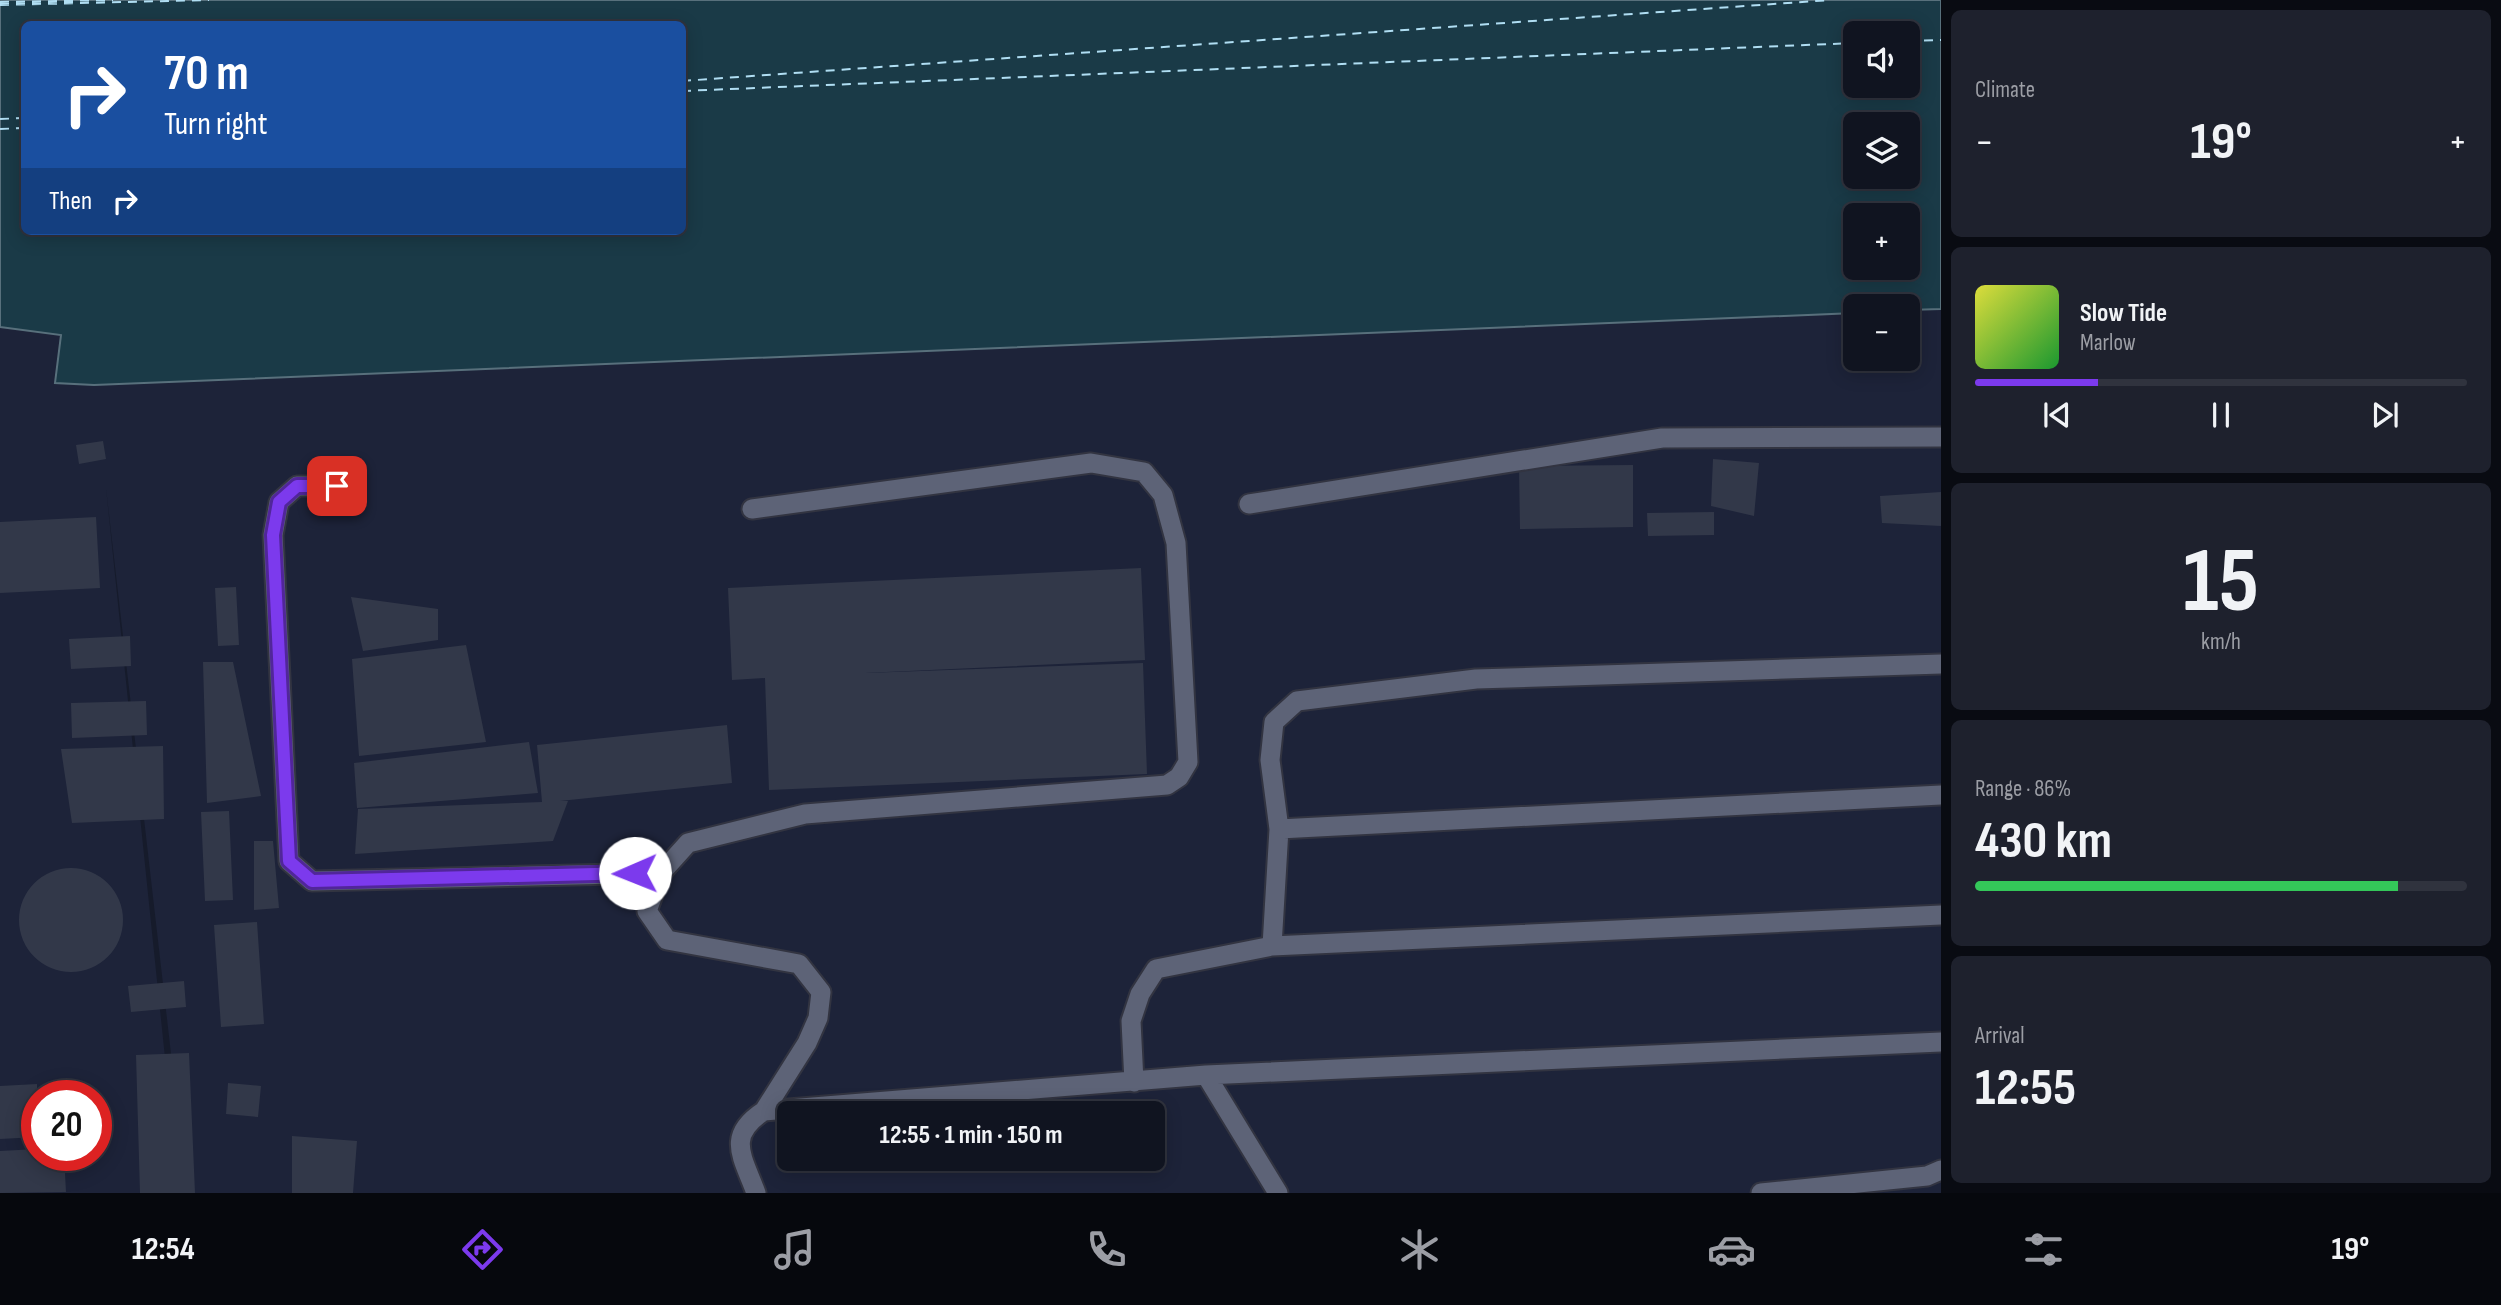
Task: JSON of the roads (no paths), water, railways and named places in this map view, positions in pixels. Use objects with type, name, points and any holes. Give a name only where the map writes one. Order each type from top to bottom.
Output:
[{"type":"lane","points":[[1249,504],[1662,438],[1941,438]]},
{"type":"lane","points":[[752,509],[1091,463],[1144,472],[1163,495],[1177,543],[1188,762],[1180,778],[1167,785],[805,814],[688,843],[662,873],[647,911],[667,940],[799,964],[821,992],[818,1018],[807,1043],[764,1111],[749,1121],[741,1132],[740,1148],[756,1193]]},
{"type":"lane","points":[[337,486],[297,486],[279,502],[273,535],[289,861],[312,881],[662,873]]},
{"type":"lane","points":[[1272,946],[1279,829],[1270,760],[1274,722],[1297,701],[1476,679],[1941,664]]},
{"type":"lane","points":[[1279,829],[1941,795]]},
{"type":"lane","points":[[1134,1082],[1131,1021],[1140,994],[1156,969],[1272,946],[1941,915]]},
{"type":"lane","points":[[764,1111],[1206,1075],[1941,1042]]},
{"type":"lane","points":[[1206,1075],[1278,1193]]},
{"type":"lane","points":[[1761,1193],[1927,1176],[1941,1170]]}]
